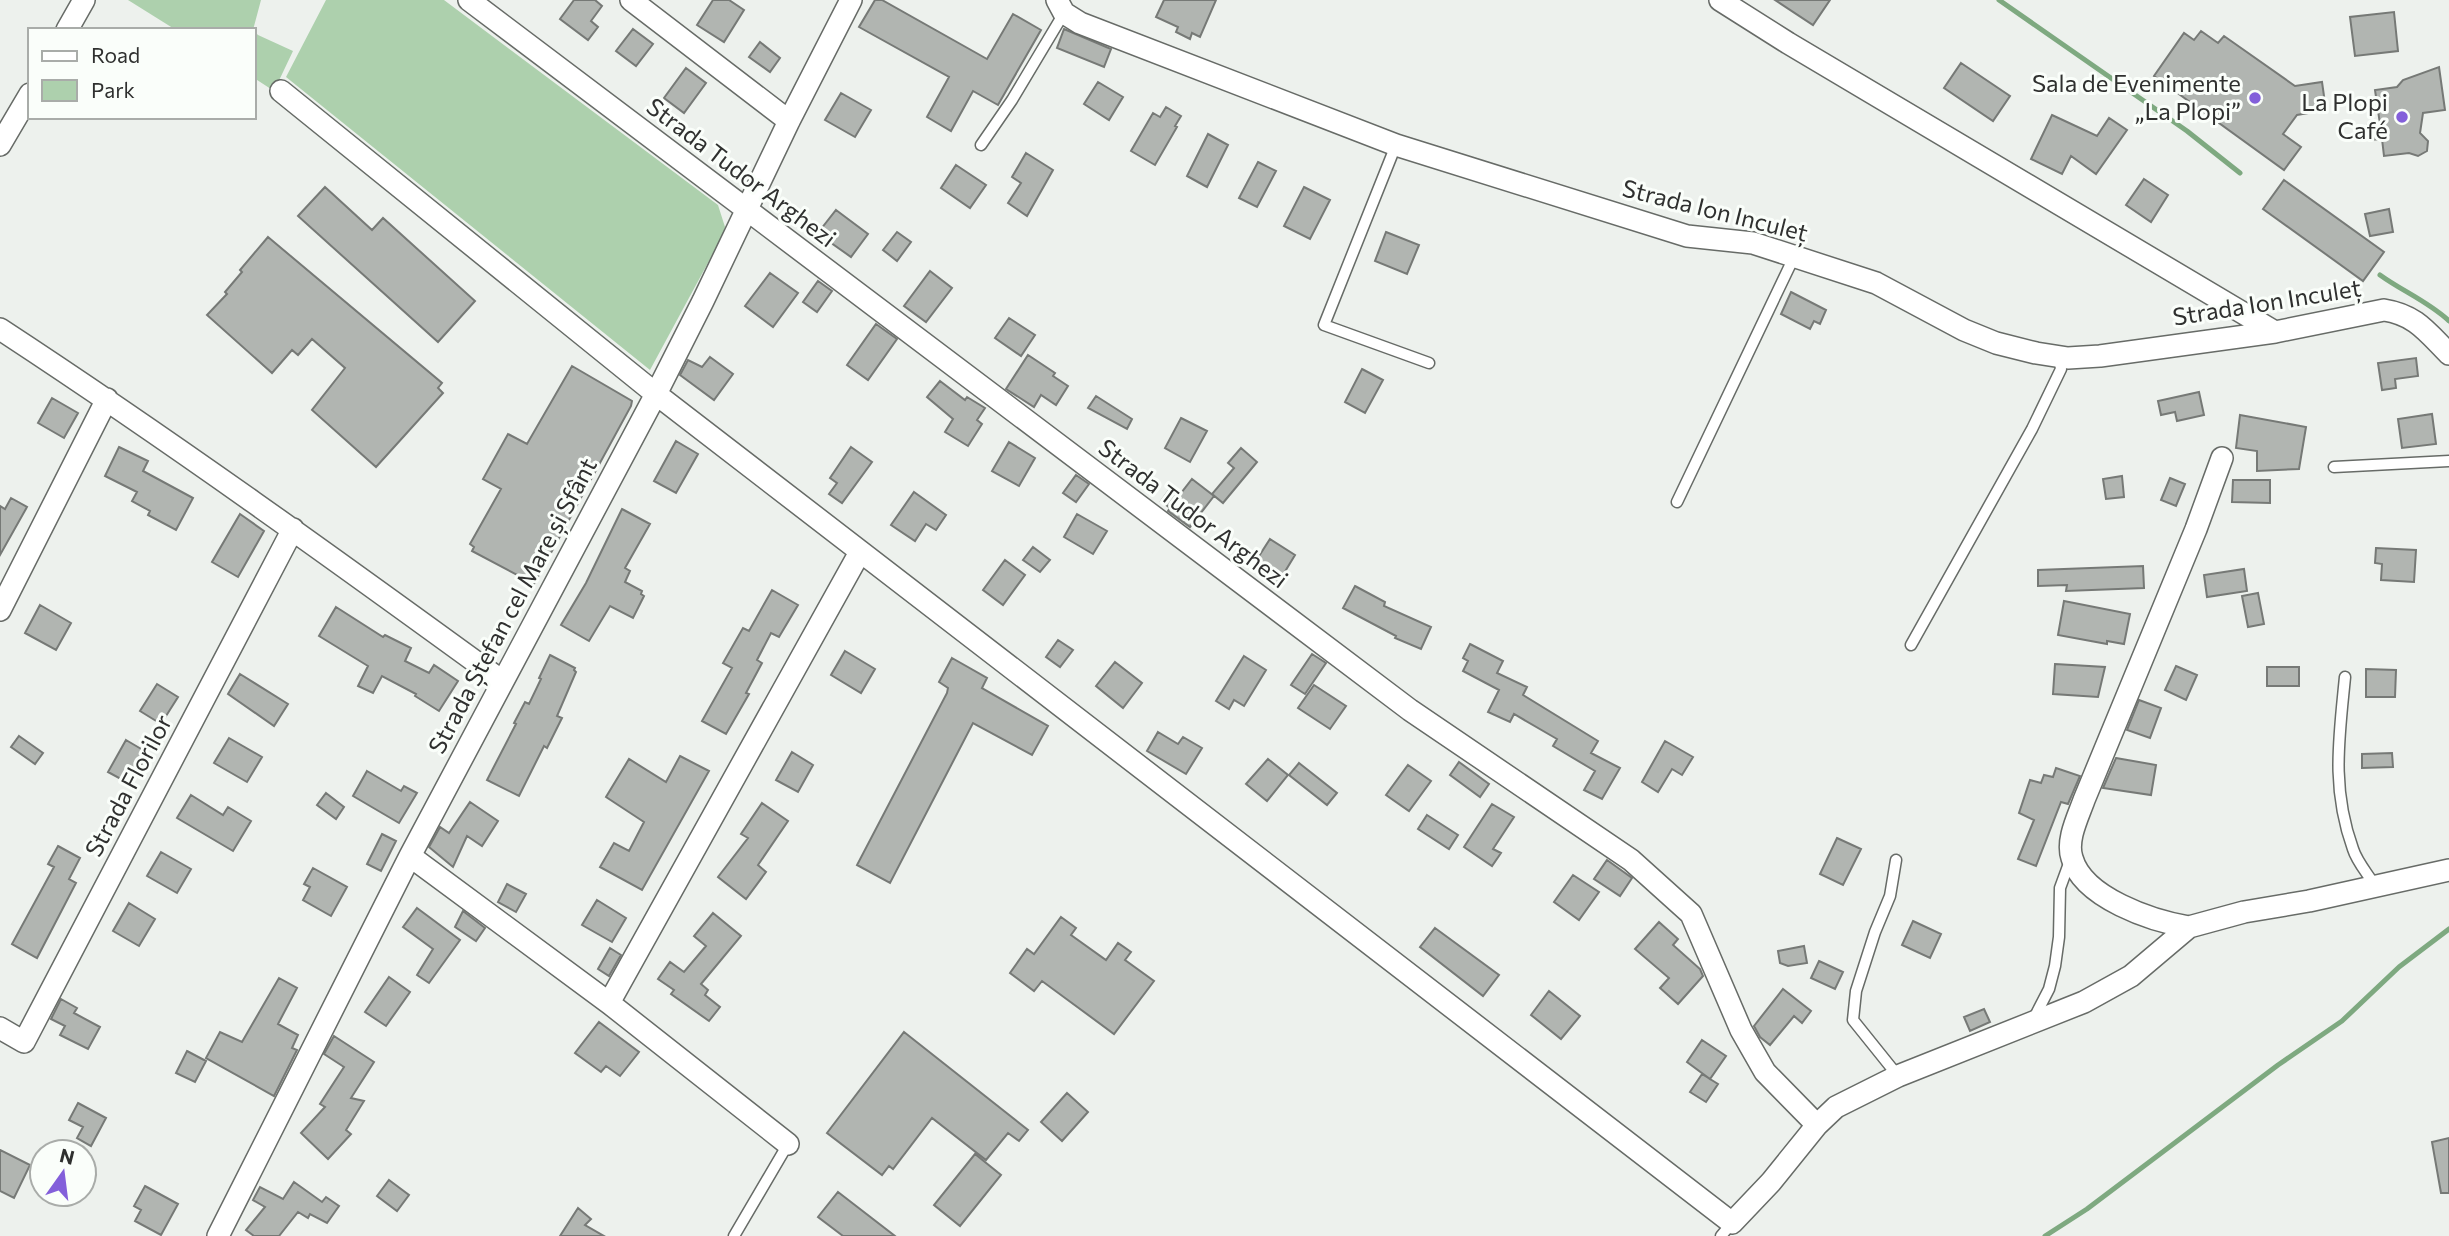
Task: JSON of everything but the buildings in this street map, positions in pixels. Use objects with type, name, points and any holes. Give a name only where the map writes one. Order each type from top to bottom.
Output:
[{"type":"street","points":[[68,28],[84,0]]},
{"type":"street","name":"Strada Tudor Arghezi","points":[[469,0],[1410,710],[1631,860],[1691,915],[1741,1030],[1765,1072],[1817,1125]]},
{"type":"street","points":[[631,0],[789,121]]},
{"type":"street","name":"Strada Ștefan cel Mare și Sfânt","points":[[218,1236],[410,856],[656,394],[851,0]]},
{"type":"street","points":[[1720,0],[2275,332]]},
{"type":"street","name":"Strada Ion Inculeț","points":[[1060,7],[1080,23],[1396,145],[1687,236],[1753,243],[1876,283],[1932,314],[1996,343],[2059,356],[2100,356],[2275,332],[2384,310],[2402,313],[2418,323],[2449,354]]},
{"type":"street","points":[[281,91],[656,394],[1727,1230],[1771,1182],[1817,1125],[1836,1107],[1898,1076],[2084,1002],[2131,976],[2189,927]]},
{"type":"street","points":[[0,145],[28,97]]},
{"type":"street","points":[[0,329],[107,399],[293,529],[502,681]]},
{"type":"street","points":[[0,610],[107,399]]},
{"type":"street","points":[[2222,458],[2072,834],[2071,857],[2080,875],[2095,891],[2158,922],[2189,927],[2244,912],[2449,870]]},
{"type":"street","name":"Strada Florilor","points":[[0,1028],[24,1042],[293,529]]},
{"type":"street","points":[[609,1003],[860,552]]},
{"type":"street","points":[[410,856],[609,1003],[788,1144]]},
{"type":"lane","points":[[981,145],[1012,100],[1060,7]]},
{"type":"lane","points":[[1396,145],[1324,325],[1429,363]]},
{"type":"lane","points":[[1676,502],[1794,257]]},
{"type":"lane","points":[[1911,645],[2032,429],[2061,369],[2059,356]]},
{"type":"lane","points":[[2334,467],[2449,461]]},
{"type":"lane","points":[[2345,677],[2337,758],[2339,784],[2354,851],[2375,886]]},
{"type":"lane","points":[[2032,1023],[2049,989],[2055,966],[2059,937],[2060,888],[2071,857]]},
{"type":"lane","points":[[1896,860],[1890,897],[1875,932],[1856,991],[1853,1020],[1898,1076]]},
{"type":"lane","points":[[734,1236],[788,1144]]},
{"type":"green space","points":[[128,0],[261,0],[254,28],[173,28]]},
{"type":"green space","points":[[326,0],[444,0],[718,205],[725,227],[723,235],[650,370],[286,77]]},
{"type":"green space","points":[[256,33],[293,51],[274,91],[256,79]]},
{"type":"waterway","points":[[1999,0],[2187,131],[2240,173]]},
{"type":"waterway","points":[[2380,275],[2449,321]]},
{"type":"waterway","points":[[2045,1236],[2087,1209],[2278,1065],[2342,1021],[2399,967],[2449,929]]},
{"type":"place","name":"Sala de Evenimente „La Plopi”","points":[[2255,98]]},
{"type":"place","name":"La Plopi Café","points":[[2402,117]]}]
